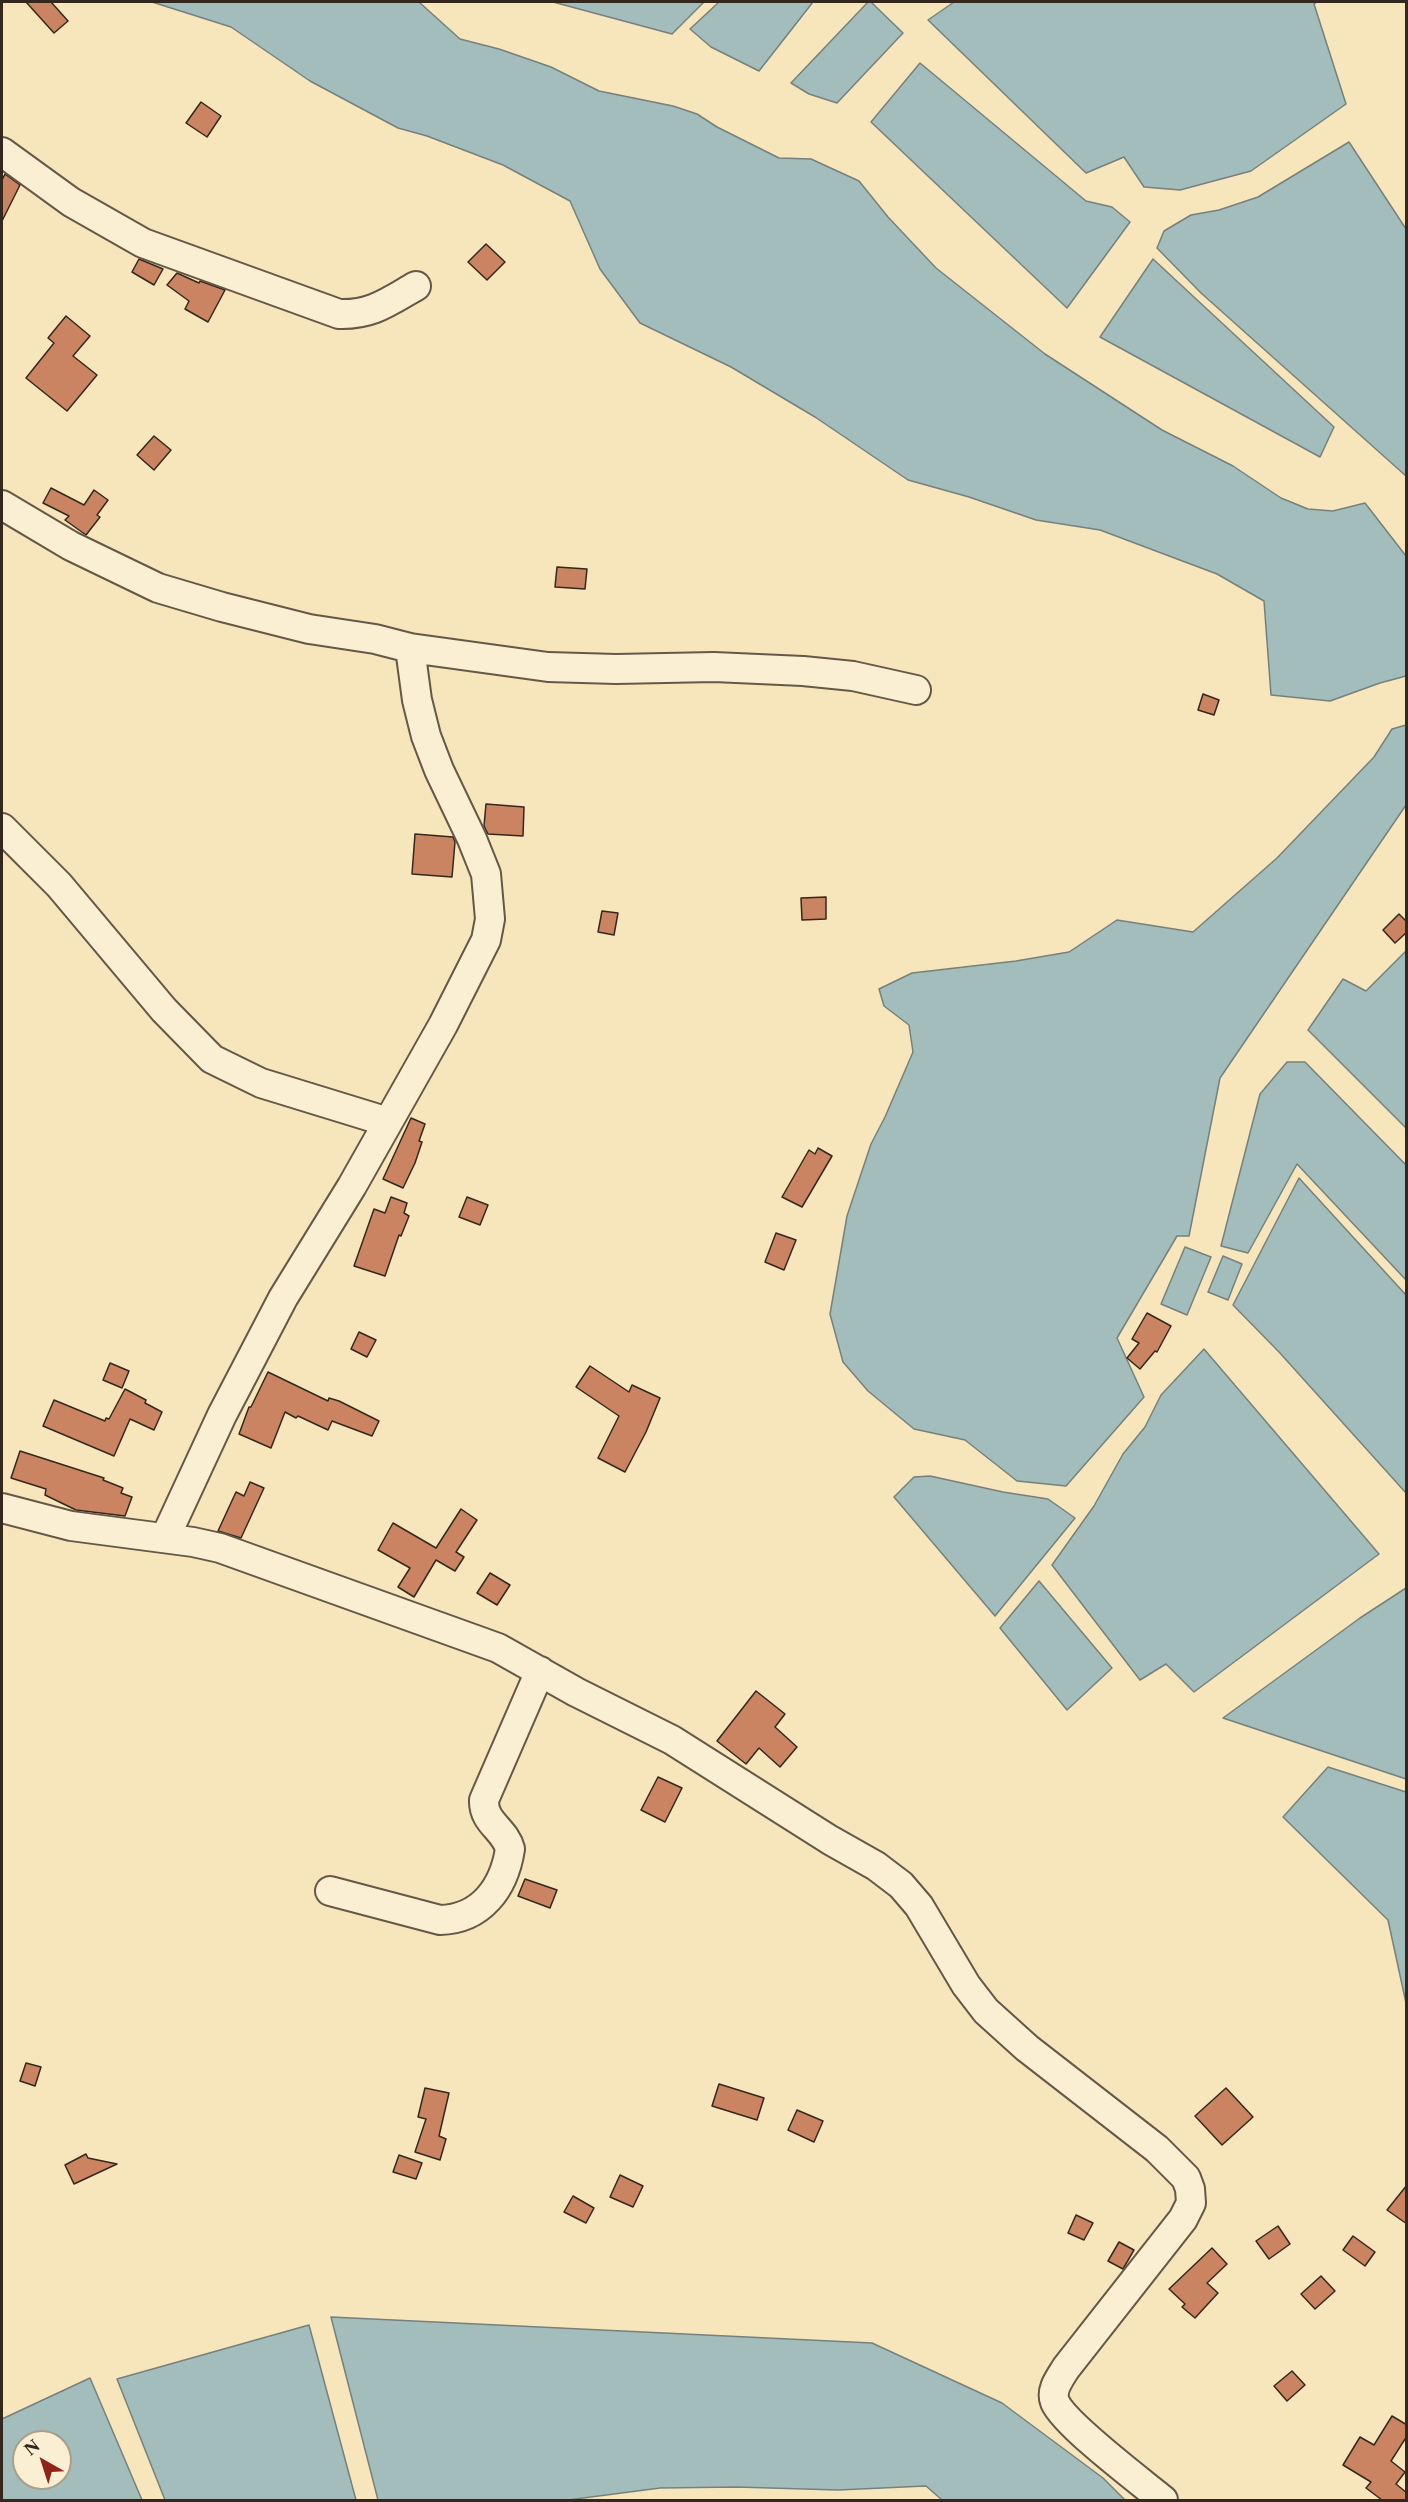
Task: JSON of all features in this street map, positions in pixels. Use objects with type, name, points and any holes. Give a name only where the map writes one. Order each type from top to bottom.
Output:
[{"type":"street","points":[[2,152],[71,201],[143,243],[339,314],[358,315],[381,306],[416,286]]},
{"type":"street","points":[[2,505],[71,546],[158,588],[309,629],[375,639],[410,648],[548,667],[616,669],[714,667],[803,671],[853,676],[916,690]]},
{"type":"street","points":[[165,1538],[222,1415],[283,1298],[352,1186],[454,1004],[486,940],[490,919],[486,874],[426,736],[417,700],[410,648]]},
{"type":"street","points":[[2,828],[59,885],[164,1010],[212,1059],[261,1083],[388,1122]]},
{"type":"street","points":[[2,1508],[71,1526],[193,1542],[256,1560],[498,1648],[626,1719],[672,1740],[886,1873],[901,1885],[919,1906],[966,1985],[986,2011],[1027,2048],[1157,2149],[1186,2178],[1191,2203],[1183,2219],[1066,2368],[1055,2386],[1054,2401],[1078,2429],[1163,2500]]},
{"type":"street","points":[[330,1891],[440,1920],[455,1920],[474,1912],[487,1902],[495,1892],[510,1848],[508,1842],[485,1815],[484,1800],[540,1671]]},
{"type":"water","points":[[152,2],[419,2],[460,39],[499,49],[551,67],[599,91],[673,106],[697,114],[717,127],[779,158],[811,159],[859,181],[888,217],[936,268],[1045,354],[1162,430],[1233,466],[1281,498],[1308,509],[1333,511],[1365,503],[1406,556],[1406,676],[1330,701],[1271,695],[1264,601],[1217,574],[1100,530],[1036,520],[969,497],[908,480],[815,417],[731,367],[640,323],[600,269],[570,201],[503,165],[427,136],[398,128],[310,81],[231,27]]},
{"type":"water","points":[[553,2],[704,2],[672,34]]},
{"type":"water","points":[[719,2],[813,2],[759,71],[711,47],[690,29]]},
{"type":"water","points":[[868,2],[871,2],[903,33],[837,103],[809,94],[791,83]]},
{"type":"water","points":[[954,2],[1317,2],[1314,4],[1346,104],[1251,171],[1180,190],[1144,187],[1124,157],[1086,173],[928,20]]},
{"type":"water","points":[[920,63],[1086,201],[1112,207],[1130,222],[1067,308],[871,122]]},
{"type":"water","points":[[1349,142],[1406,229],[1406,476],[1201,293],[1157,248],[1164,231],[1191,215],[1219,210],[1258,197]]},
{"type":"water","points":[[1153,259],[1334,427],[1320,457],[1100,337]]},
{"type":"water","points":[[1406,725],[1406,805],[1220,1078],[1189,1236],[1177,1236],[1117,1338],[1144,1397],[1066,1486],[1017,1481],[965,1440],[914,1429],[868,1391],[843,1362],[830,1314],[847,1216],[871,1144],[913,1052],[909,1025],[884,1006],[879,989],[912,973],[1016,961],[1069,952],[1117,920],[1193,932],[1277,858],[1374,757],[1392,729]]},
{"type":"water","points":[[1406,951],[1406,1128],[1308,1030],[1343,979],[1366,991]]},
{"type":"water","points":[[1287,1062],[1305,1062],[1406,1165],[1406,1280],[1297,1164],[1248,1253],[1221,1246],[1260,1094]]},
{"type":"water","points":[[1299,1178],[1406,1295],[1406,1493],[1279,1352],[1233,1305]]},
{"type":"water","points":[[1185,1247],[1211,1257],[1187,1315],[1161,1304]]},
{"type":"water","points":[[1223,1256],[1242,1264],[1228,1300],[1208,1292]]},
{"type":"water","points":[[1204,1349],[1379,1554],[1194,1692],[1166,1664],[1140,1680],[1052,1565],[1094,1506],[1123,1454],[1145,1427],[1161,1395]]},
{"type":"water","points":[[930,1476],[1048,1499],[1075,1518],[995,1616],[894,1497],[914,1477]]},
{"type":"water","points":[[1039,1581],[1112,1668],[1067,1710],[1000,1628]]},
{"type":"water","points":[[1406,1588],[1406,1779],[1223,1718],[1360,1618]]},
{"type":"water","points":[[1328,1767],[1406,1792],[1406,2003],[1388,1920],[1283,1817]]},
{"type":"water","points":[[331,2317],[872,2343],[1002,2403],[1103,2478],[1125,2500],[942,2500],[926,2486],[838,2490],[736,2487],[660,2488],[568,2500],[378,2500]]},
{"type":"water","points":[[309,2325],[356,2500],[165,2500],[117,2379]]},
{"type":"water","points":[[90,2378],[142,2500],[2,2500],[2,2419]]},
{"type":"building","points":[[26,2],[51,2],[68,21],[54,33]]},
{"type":"building","points":[[201,102],[221,116],[207,137],[186,123]]},
{"type":"building","points":[[5,174],[20,185],[2,221],[2,180]]},
{"type":"building","points":[[486,244],[505,262],[487,280],[468,262]]},
{"type":"building","points":[[139,259],[163,269],[154,285],[132,272]]},
{"type":"building","points":[[177,273],[199,283],[200,281],[225,290],[208,322],[185,309],[189,301],[167,285]]},
{"type":"building","points":[[66,316],[90,336],[73,356],[97,375],[67,411],[26,378],[54,343],[48,338]]},
{"type":"building","points":[[154,436],[171,450],[154,470],[137,455]]},
{"type":"building","points":[[51,488],[84,505],[94,490],[108,500],[97,515],[100,517],[86,535],[65,520],[69,516],[43,503]]},
{"type":"building","points":[[557,567],[587,569],[585,589],[555,587]]},
{"type":"building","points":[[1203,694],[1219,700],[1214,715],[1198,710]]},
{"type":"building","points":[[486,804],[524,807],[523,836],[488,834],[484,826]]},
{"type":"building","points":[[415,834],[453,837],[455,842],[452,877],[412,874]]},
{"type":"building","points":[[826,897],[826,919],[802,920],[801,898]]},
{"type":"building","points":[[602,911],[618,913],[614,935],[598,932]]},
{"type":"building","points":[[1399,914],[1407,922],[1407,932],[1395,943],[1383,930]]},
{"type":"building","points":[[411,1118],[425,1124],[415,1163],[403,1188],[383,1179]]},
{"type":"building","points":[[818,1148],[832,1156],[802,1207],[782,1197],[809,1150],[815,1154]]},
{"type":"building","points":[[391,1197],[407,1203],[404,1213],[409,1216],[401,1236],[399,1235],[385,1276],[354,1266],[374,1209],[385,1213]]},
{"type":"building","points":[[467,1197],[488,1205],[480,1225],[459,1217]]},
{"type":"building","points":[[776,1233],[796,1240],[784,1270],[765,1262]]},
{"type":"building","points":[[1147,1313],[1171,1326],[1157,1352],[1155,1351],[1140,1369],[1127,1358],[1139,1343],[1132,1339]]},
{"type":"building","points":[[359,1332],[376,1340],[367,1357],[351,1349]]},
{"type":"building","points":[[110,1363],[129,1371],[122,1388],[103,1380]]},
{"type":"building","points":[[590,1366],[629,1392],[632,1385],[660,1398],[646,1432],[625,1472],[598,1458],[619,1416],[576,1387]]},
{"type":"building","points":[[268,1372],[328,1401],[329,1398],[339,1401],[379,1421],[372,1436],[332,1421],[328,1430],[285,1412],[271,1448],[239,1434],[249,1407]]},
{"type":"building","points":[[125,1389],[162,1412],[154,1430],[130,1419],[114,1456],[43,1426],[54,1400],[105,1421],[106,1418],[109,1419]]},
{"type":"building","points":[[20,1451],[104,1478],[103,1480],[123,1488],[121,1493],[132,1497],[125,1516],[76,1510],[45,1495],[46,1489],[11,1478]]},
{"type":"building","points":[[250,1482],[264,1488],[241,1538],[218,1531],[236,1492],[244,1496]]},
{"type":"building","points":[[461,1509],[477,1520],[456,1552],[464,1557],[455,1571],[436,1560],[414,1597],[398,1587],[410,1568],[378,1550],[393,1523],[436,1548]]},
{"type":"building","points":[[490,1573],[510,1585],[497,1605],[477,1593]]},
{"type":"building","points":[[756,1691],[785,1714],[775,1727],[797,1747],[780,1767],[759,1748],[746,1764],[717,1741]]},
{"type":"building","points":[[658,1777],[682,1788],[665,1822],[641,1810]]},
{"type":"building","points":[[525,1879],[557,1890],[550,1908],[518,1896]]},
{"type":"building","points":[[26,2063],[41,2067],[35,2086],[20,2081]]},
{"type":"building","points":[[719,2084],[764,2098],[757,2120],[712,2106]]},
{"type":"building","points":[[425,2088],[449,2093],[439,2136],[446,2139],[440,2160],[415,2152],[426,2119],[418,2117]]},
{"type":"building","points":[[1226,2088],[1253,2117],[1222,2145],[1195,2116]]},
{"type":"building","points":[[797,2110],[823,2121],[814,2142],[788,2130]]},
{"type":"building","points":[[86,2154],[88,2158],[117,2164],[74,2184],[65,2165]]},
{"type":"building","points":[[399,2155],[422,2163],[416,2179],[393,2172]]},
{"type":"building","points":[[620,2175],[643,2186],[633,2207],[610,2197]]},
{"type":"building","points":[[1407,2185],[1407,2224],[1387,2210]]},
{"type":"building","points":[[573,2196],[594,2208],[586,2223],[564,2212]]},
{"type":"building","points":[[1076,2215],[1093,2223],[1084,2240],[1068,2233]]},
{"type":"building","points":[[1278,2226],[1290,2244],[1269,2259],[1256,2241]]},
{"type":"building","points":[[1353,2236],[1375,2252],[1365,2266],[1343,2250]]},
{"type":"building","points":[[1119,2242],[1134,2250],[1123,2269],[1108,2261]]},
{"type":"building","points":[[1212,2248],[1227,2264],[1207,2283],[1218,2293],[1195,2318],[1182,2307],[1185,2304],[1169,2289]]},
{"type":"building","points":[[1321,2276],[1335,2291],[1315,2309],[1301,2294]]},
{"type":"building","points":[[1292,2371],[1305,2385],[1287,2401],[1274,2386]]},
{"type":"building","points":[[1392,2416],[1407,2425],[1407,2436],[1391,2461],[1405,2472],[1396,2484],[1407,2493],[1407,2500],[1382,2500],[1366,2488],[1371,2482],[1343,2465],[1360,2437],[1374,2445]]}]
